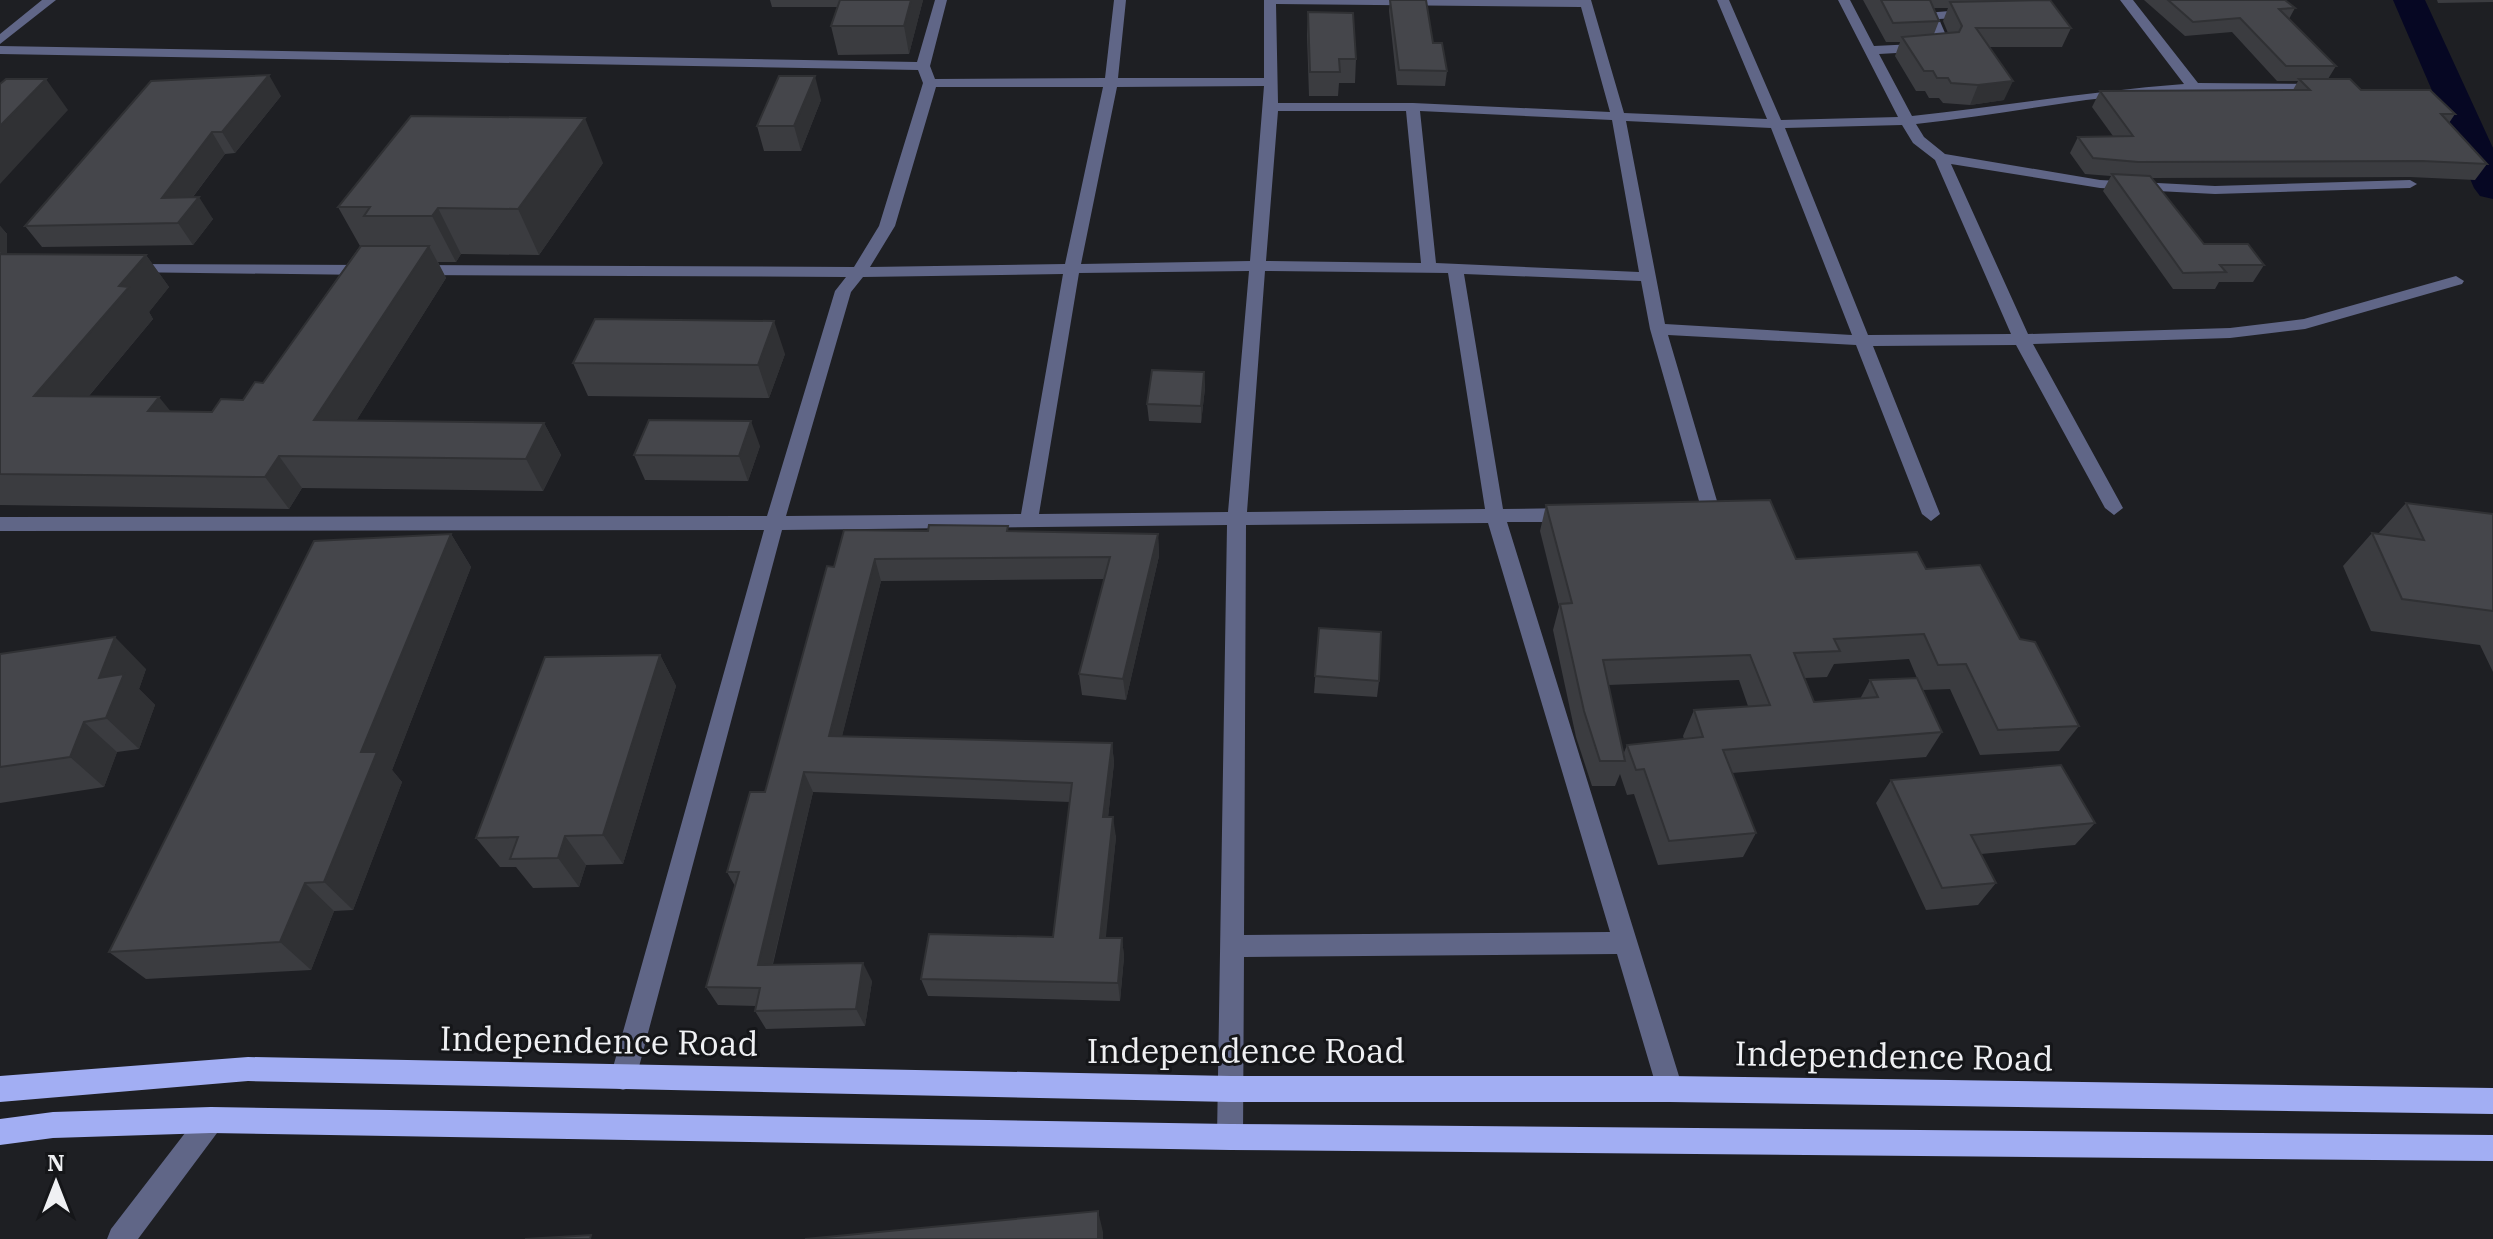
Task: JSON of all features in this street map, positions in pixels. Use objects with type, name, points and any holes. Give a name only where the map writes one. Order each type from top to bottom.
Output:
[{"type":"main road","name":"Independence Road","points":[[0,1089],[248,1069],[1231,1089],[1670,1089],[2493,1101]]},
{"type":"main road","points":[[0,1132],[53,1125],[211,1120],[617,1124],[1230,1137],[2493,1148]]},
{"type":"street","points":[[0,40],[50,0]]},
{"type":"street","points":[[623,1078],[837,305],[843,291],[860,272],[887,226],[927,75],[941,0]]},
{"type":"street","points":[[1029,519],[1072,267],[1111,82],[1120,0]]},
{"type":"street","points":[[1230,1137],[1237,515],[1271,107],[1270,0],[1586,2],[1618,117],[1658,329],[1708,501],[1707,512],[1664,514]]},
{"type":"street","points":[[1723,0],[1779,124],[1859,340],[1931,514]]},
{"type":"street","points":[[1844,0],[1918,140],[1941,158],[2022,340],[2114,508]]},
{"type":"street","points":[[2126,0],[2194,87]]},
{"type":"street","points":[[1870,50],[1944,47],[1931,16],[1984,13]]},
{"type":"street","points":[[0,50],[1111,82],[1271,82]]},
{"type":"street","points":[[1271,107],[1413,107],[1779,124],[1907,121],[2014,109],[2087,96],[2194,87],[2339,88]]},
{"type":"street","points":[[1413,107],[1429,268]]},
{"type":"street","points":[[1941,158],[2100,184],[2215,190],[2410,184]]},
{"type":"street","points":[[111,269],[860,272],[1258,266],[1429,268],[1649,277]]},
{"type":"street","points":[[1455,270],[1495,515],[1670,1089]]},
{"type":"street","points":[[1658,329],[1908,343],[2230,333],[2305,324],[2456,281]]},
{"type":"street","points":[[0,524],[776,523],[1237,515],[1587,514]]},
{"type":"street","points":[[1232,946],[1625,943]]},
{"type":"street","points":[[121,1239],[211,1120]]},
{"type":"building","points":[[840,0],[911,0],[904,26],[831,26]]},
{"type":"building","points":[[1390,0],[1426,0],[1433,43],[1442,43],[1447,71],[1399,70]]},
{"type":"building","points":[[1881,0],[1930,0],[1939,21],[1893,23]]},
{"type":"building","points":[[2050,0],[2071,28],[1976,28],[2013,81],[1978,85],[1951,83],[1948,78],[1937,78],[1933,71],[1924,71],[1902,37],[1959,32],[1962,26],[1950,2]]},
{"type":"building","points":[[2168,0],[2285,0],[2295,8],[2279,9],[2336,66],[2286,66],[2240,18],[2193,22]]},
{"type":"building","points":[[1308,12],[1353,13],[1356,59],[1339,59],[1340,72],[1310,72]]},
{"type":"building","points":[[269,75],[222,132],[212,132],[162,198],[199,197],[178,223],[25,226],[151,81]]},
{"type":"building","points":[[779,76],[815,76],[794,126],[757,126]]},
{"type":"building","points":[[6,79],[46,79],[0,126],[0,84]]},
{"type":"building","points":[[2299,79],[2350,79],[2361,90],[2430,90],[2455,114],[2441,114],[2487,164],[2422,161],[2138,162],[2093,158],[2078,137],[2133,136],[2100,91],[2310,90]]},
{"type":"building","points":[[411,116],[585,118],[518,209],[438,208],[432,216],[364,216],[370,207],[338,207]]},
{"type":"building","points":[[2112,174],[2150,176],[2204,244],[2248,244],[2264,265],[2220,265],[2226,272],[2183,273]]},
{"type":"building","points":[[361,246],[429,246],[314,420],[544,423],[526,459],[279,456],[265,477],[0,474],[0,254],[146,255],[119,286],[129,287],[34,396],[159,397],[148,411],[212,412],[221,399],[243,400],[255,382],[263,383]]},
{"type":"building","points":[[595,319],[774,321],[758,365],[573,363]]},
{"type":"building","points":[[1152,370],[1204,372],[1201,406],[1147,404]]},
{"type":"building","points":[[649,420],[751,421],[739,456],[634,455]]},
{"type":"building","points":[[1770,500],[1796,559],[1917,552],[1926,569],[1980,565],[2020,639],[2035,642],[2079,726],[1998,730],[1966,664],[1938,665],[1924,634],[1834,639],[1840,651],[1794,653],[1814,702],[1878,697],[1870,680],[1917,678],[1942,732],[1723,750],[1756,833],[1669,841],[1644,769],[1636,770],[1627,745],[1703,737],[1694,710],[1770,705],[1750,655],[1603,660],[1625,761],[1600,761],[1584,711],[1560,604],[1572,603],[1546,505]]},
{"type":"building","points":[[2406,503],[2493,514],[2493,611],[2402,599],[2372,533],[2424,540]]},
{"type":"building","points":[[929,525],[1008,526],[1007,531],[1158,534],[1123,679],[1079,674],[1110,557],[875,559],[829,736],[1112,743],[1103,817],[1113,817],[1100,938],[1122,938],[1118,983],[921,979],[929,934],[1053,937],[1072,783],[804,772],[758,965],[863,963],[856,1009],[755,1011],[760,988],[706,987],[739,872],[727,872],[750,792],[765,792],[827,566],[834,567],[844,530],[928,531]]},
{"type":"building","points":[[451,534],[361,752],[377,752],[324,882],[305,883],[280,942],[109,952],[314,541]]},
{"type":"building","points":[[1319,628],[1381,632],[1379,681],[1315,676]]},
{"type":"building","points":[[115,637],[99,678],[124,674],[106,718],[84,722],[70,757],[0,767],[0,654]]},
{"type":"building","points":[[660,655],[603,835],[565,836],[558,858],[510,859],[518,837],[476,838],[545,657]]},
{"type":"building","points":[[2061,765],[2095,823],[1971,835],[1996,883],[1942,888],[1891,780]]},
{"type":"building","points":[[1098,1211],[1098,1239],[805,1239]]},
{"type":"building","points":[[591,1235],[590,1239],[525,1239]]},
{"type":"waterway","points":[[2409,0],[2493,188]]}]
